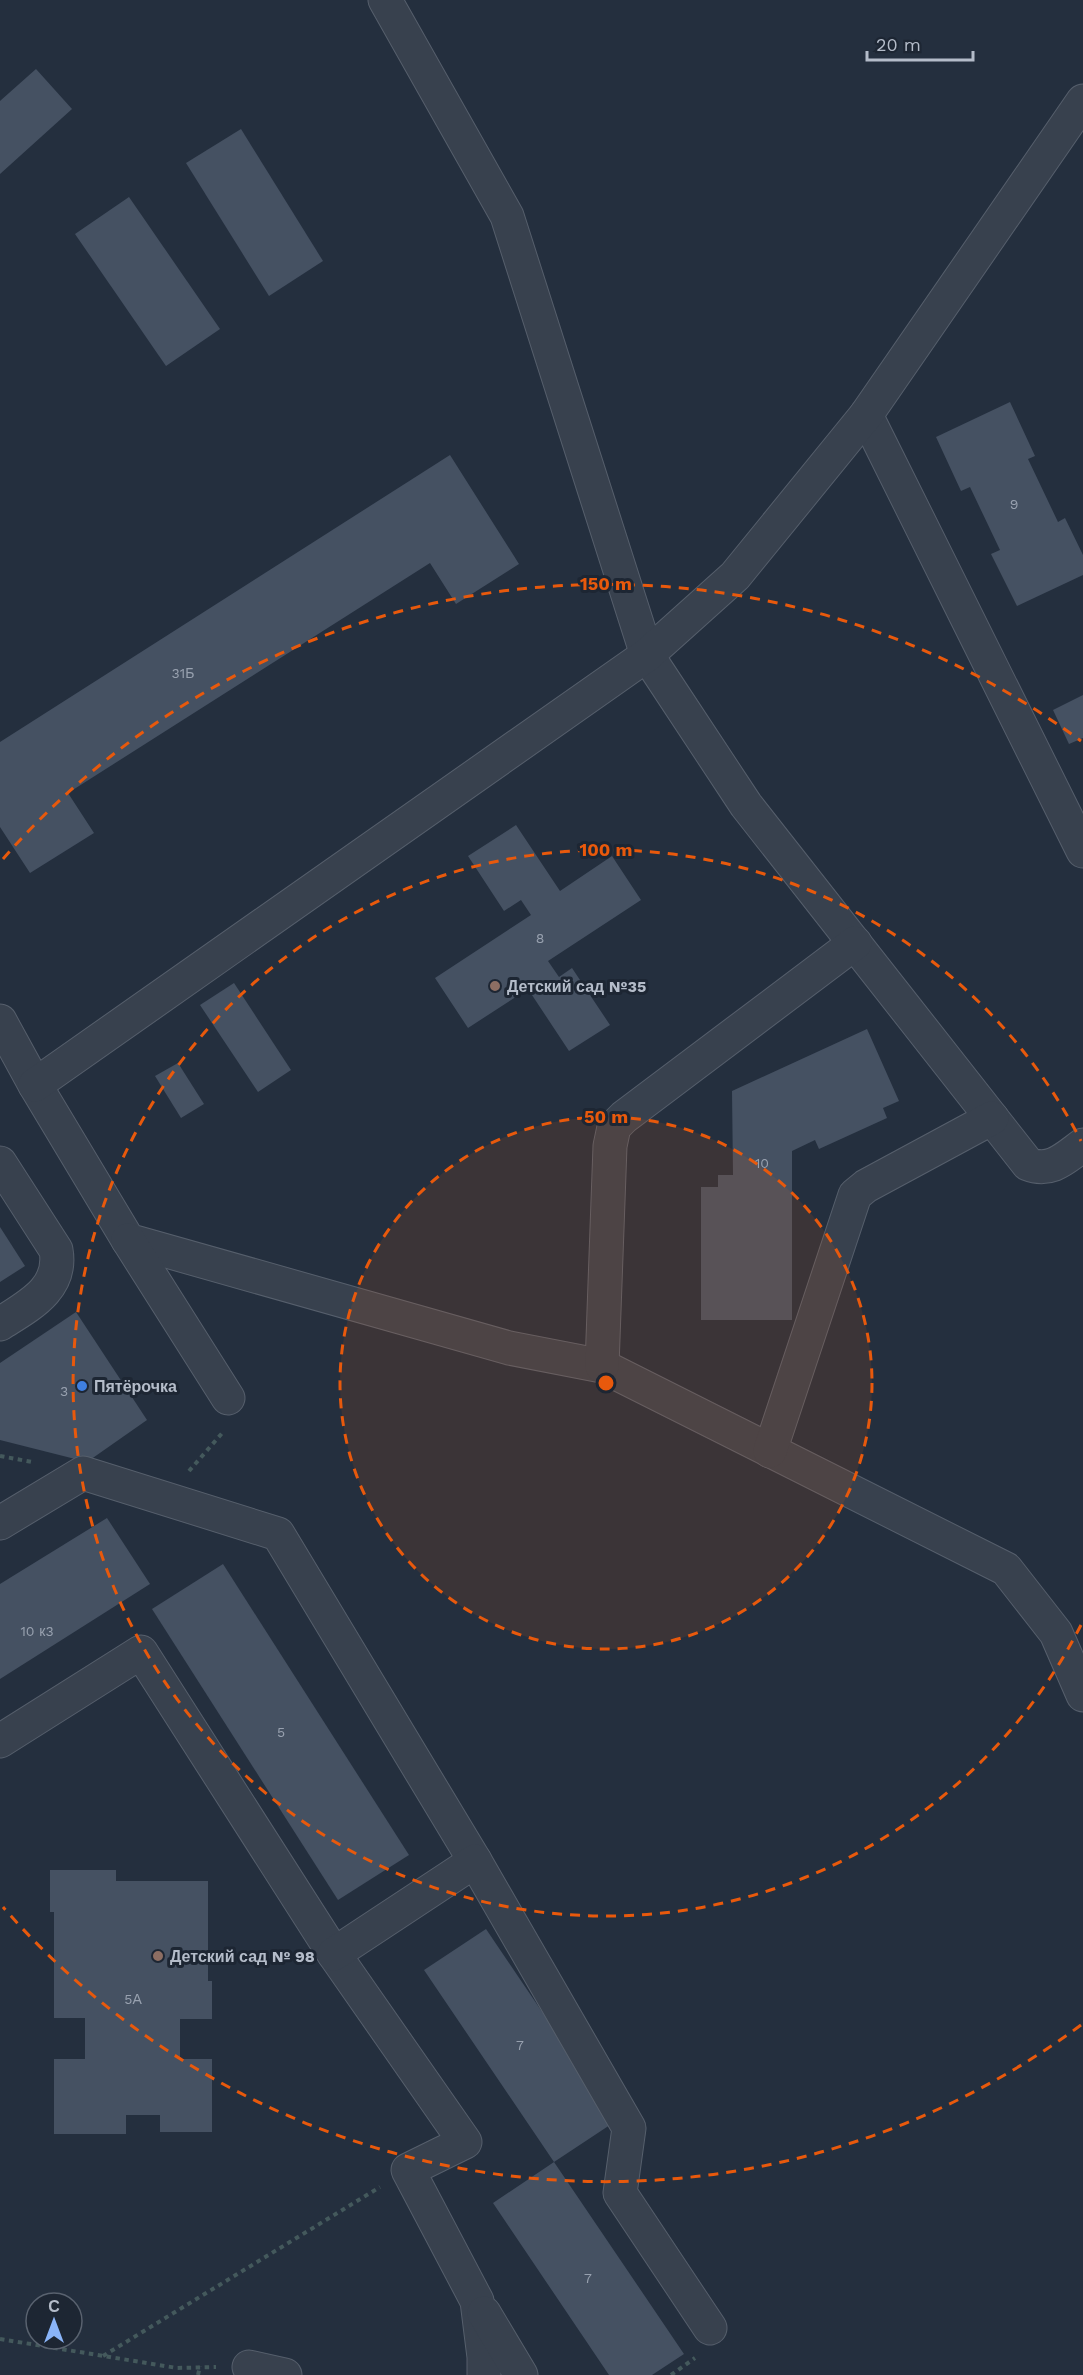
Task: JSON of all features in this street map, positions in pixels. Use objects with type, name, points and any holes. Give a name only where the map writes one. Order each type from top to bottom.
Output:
[{"type":"street","points":[[385,0],[507,216],[647,655],[746,805],[1028,1164],[1039,1168],[1054,1166],[1083,1145]]},
{"type":"street","points":[[35,1085],[647,655],[735,576],[866,415],[1083,102]]},
{"type":"street","points":[[866,415],[1083,851]]},
{"type":"street","points":[[602,1366],[610,1146],[614,1127],[624,1117],[855,944]]},
{"type":"street","points":[[0,1021],[35,1085],[128,1239],[228,1398]]},
{"type":"street","points":[[770,1451],[855,1195],[866,1185],[992,1118]]},
{"type":"street","points":[[0,1163],[56,1250],[59,1264],[45,1292],[0,1324]]},
{"type":"street","points":[[128,1239],[508,1348],[602,1366],[1006,1569],[1056,1633],[1083,1695]]},
{"type":"street","points":[[0,1523],[83,1473],[278,1534],[475,1861],[629,2128],[620,2193],[710,2328]]},
{"type":"street","points":[[0,1741],[141,1652],[334,1954],[465,2142],[408,2170],[477,2301],[521,2375]]},
{"type":"street","points":[[334,1954],[475,1861]]},
{"type":"street","points":[[477,2301],[484,2375]]},
{"type":"street","points":[[249,2367],[285,2375]]},
{"type":"path","points":[[165,1499],[230,1425],[233,1413],[228,1398]]},
{"type":"path","points":[[103,2356],[408,2170]]},
{"type":"path","points":[[0,2339],[177,2368],[249,2367]]},
{"type":"path","points":[[198,2375],[200,2366]]},
{"type":"building","points":[[36,69],[72,109],[0,174],[0,101]]},
{"type":"building","points":[[241,129],[323,261],[269,296],[186,163]]},
{"type":"building","points":[[129,197],[220,329],[166,366],[75,234]]},
{"type":"building","points":[[1010,402],[1035,456],[1028,459],[1058,522],[1065,518],[1083,555],[1083,575],[1017,606],[991,554],[1000,550],[970,487],[961,491],[936,437]]},
{"type":"building","points":[[450,455],[519,564],[456,604],[430,563],[68,793],[94,833],[30,873],[0,827],[0,742]]},
{"type":"building","points":[[1083,695],[1083,738],[1069,744],[1053,710]]},
{"type":"building","points":[[516,825],[560,891],[612,856],[641,900],[548,961],[559,977],[572,968],[610,1025],[569,1051],[528,989],[468,1028],[435,978],[531,915],[521,900],[504,911],[468,856]]},
{"type":"building","points":[[234,983],[291,1070],[258,1092],[200,1005]]},
{"type":"building","points":[[867,1029],[899,1101],[883,1108],[887,1118],[819,1149],[815,1140],[792,1151],[792,1320],[701,1320],[701,1187],[718,1187],[718,1175],[733,1175],[732,1091]]},
{"type":"building","points":[[178,1063],[204,1104],[181,1118],[155,1076]]},
{"type":"building","points":[[0,1227],[25,1266],[0,1282]]},
{"type":"building","points":[[76,1312],[147,1420],[87,1462],[0,1440],[0,1363]]},
{"type":"building","points":[[107,1518],[150,1584],[0,1679],[0,1584]]},
{"type":"building","points":[[223,1564],[409,1855],[338,1900],[152,1609]]},
{"type":"building","points":[[50,1870],[116,1870],[116,1881],[208,1881],[208,1981],[212,1981],[212,2019],[180,2019],[180,2059],[212,2059],[212,2132],[160,2132],[160,2115],[126,2115],[126,2134],[54,2134],[54,2059],[85,2059],[85,2018],[54,2018],[54,1912],[50,1912]]},
{"type":"building","points":[[486,1929],[616,2121],[554,2162],[424,1970]]},
{"type":"building","points":[[554,2162],[684,2354],[652,2375],[609,2375],[493,2203]]},
{"type":"place","name":"Детский сад №35","points":[[495,986]]},
{"type":"place","name":"Пятёрочка","points":[[82,1386]]},
{"type":"place","name":"Детский сад № 98","points":[[158,1956]]}]
